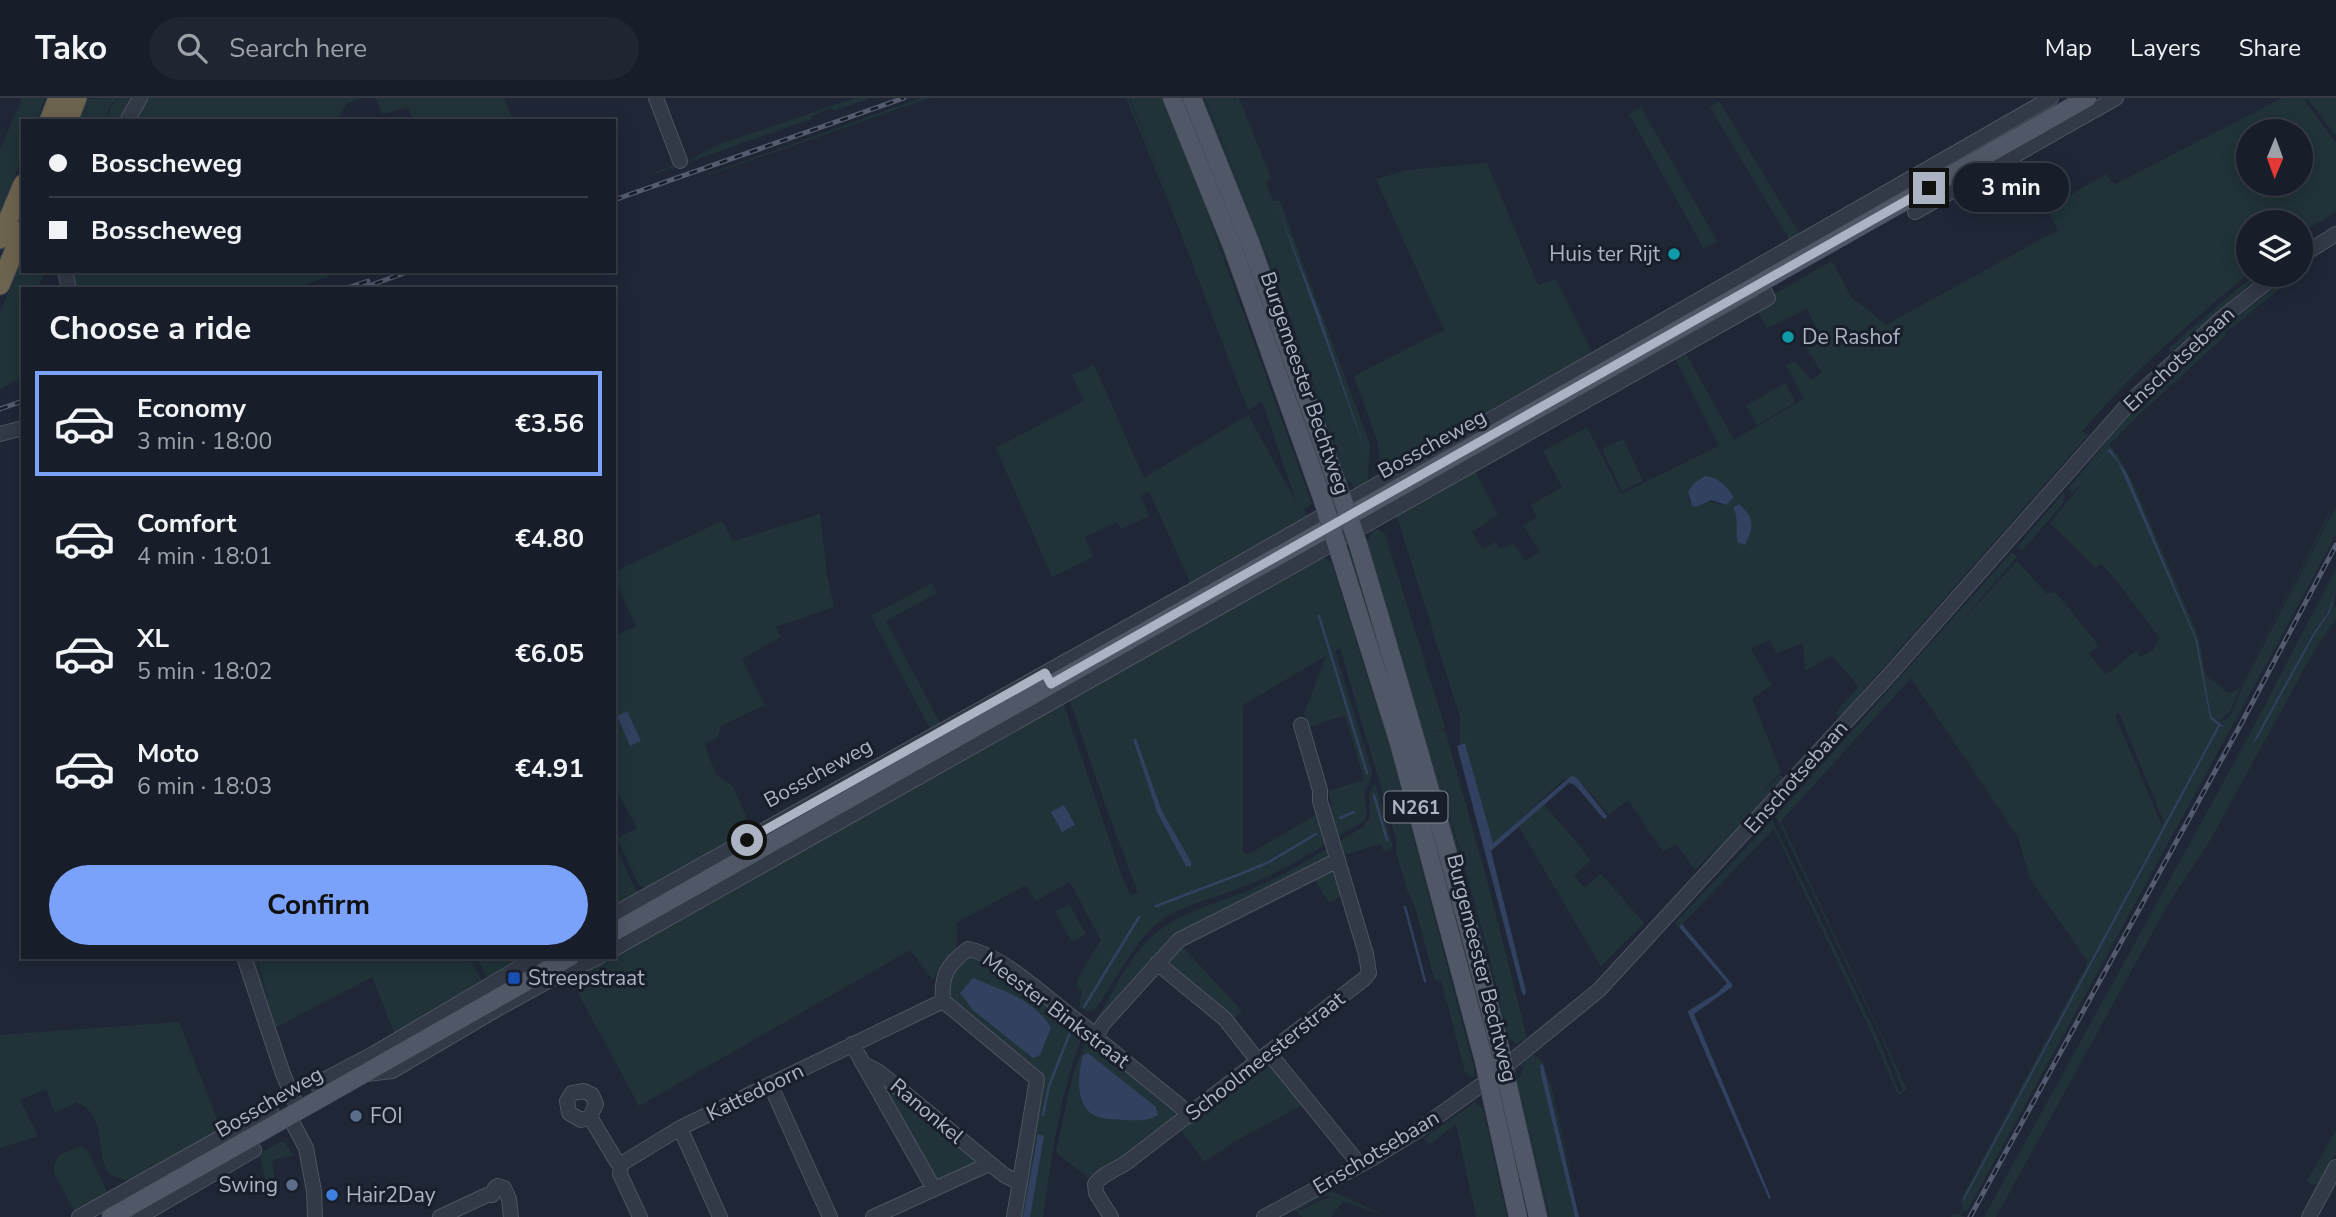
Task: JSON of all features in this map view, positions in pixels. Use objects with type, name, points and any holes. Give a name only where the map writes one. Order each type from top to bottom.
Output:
[{"type":"highway","points":[[50,119],[64,98]]},
{"type":"highway","points":[[64,98],[68,119]]},
{"type":"highway","points":[[0,239],[21,189]]},
{"type":"highway","points":[[0,285],[21,235]]},
{"type":"main road","name":"Burgemeester Bechtweg","points":[[1172,98],[1232,246],[1322,498],[1399,743],[1484,1061],[1518,1217]]},
{"type":"main road","name":"Burgemeester Bechtweg","points":[[1192,98],[1255,254],[1357,544],[1417,740],[1469,925],[1538,1217]]},
{"type":"main road","name":"Bosscheweg","points":[[616,931],[792,840],[1052,685],[1757,277],[2004,153],[2087,98]]},
{"type":"main road","name":"Bosscheweg","points":[[111,1217],[364,1074],[492,991],[565,959]]},
{"type":"street","points":[[128,119],[140,98]]},
{"type":"street","points":[[656,98],[680,160]]},
{"type":"street","name":"Bosscheweg","points":[[1757,277],[1918,173],[2050,98]]},
{"type":"street","name":"Bosscheweg","points":[[1915,212],[2004,153],[2116,98]]},
{"type":"street","points":[[2313,248],[2336,233]]},
{"type":"street","name":"Enschotsebaan","points":[[1265,1217],[1360,1166],[1417,1131],[1480,1086],[1599,990],[1874,693],[2130,402],[2222,318],[2261,287]]},
{"type":"street","points":[[0,434],[21,429]]},
{"type":"street","name":"Bosscheweg","points":[[616,913],[1052,685]]},
{"type":"street","points":[[1097,1035],[1103,1024],[1157,962],[1185,936],[1338,860],[1301,725]]},
{"type":"street","name":"Bosscheweg","points":[[616,947],[792,840]]},
{"type":"street","name":"Schoolmeesterstraat","points":[[1111,1217],[1096,1194],[1095,1184],[1100,1176],[1121,1167],[1189,1116],[1369,973],[1366,954],[1338,860]]},
{"type":"street","name":"Meester Binkstraat","points":[[943,1001],[942,981],[946,971],[968,949],[977,951],[1002,964],[1097,1035],[1100,1041],[1189,1116]]},
{"type":"street","points":[[245,959],[306,1147],[314,1191],[315,1217]]},
{"type":"street","name":"Bosscheweg","points":[[316,1084],[492,991],[534,959]]},
{"type":"street","name":"Bosscheweg","points":[[364,1074],[393,1072],[519,997],[595,959]]},
{"type":"street","points":[[1157,962],[1264,1057],[1360,1166]]},
{"type":"street","points":[[943,1001],[1037,1079],[1014,1217]]},
{"type":"street","name":"Kattedoorn","points":[[621,1164],[680,1128],[943,1001]]},
{"type":"street","name":"Ranonkel","points":[[852,1044],[934,1189]]},
{"type":"street","name":"Ranonkel","points":[[862,1063],[879,1072],[989,1164],[1020,1183]]},
{"type":"street","points":[[770,1084],[830,1217]]},
{"type":"street","name":"Bosscheweg","points":[[139,1217],[193,1170],[271,1109]]},
{"type":"street","points":[[590,1117],[617,1162],[621,1164],[620,1174],[640,1217]]},
{"type":"street","points":[[680,1128],[720,1217]]},
{"type":"street","name":"Bosscheweg","points":[[79,1217],[193,1170],[254,1150]]},
{"type":"street","name":"Ranonkel","points":[[873,1217],[989,1164]]},
{"type":"street","points":[[2309,1217],[2336,1167]]},
{"type":"street","points":[[492,1195],[498,1186],[504,1188],[511,1217]]},
{"type":"street","points":[[440,1217],[487,1195],[496,1198],[504,1217]]},
{"type":"shaded area","points":[[20,98],[45,98],[38,119],[21,119],[21,161],[0,211],[0,150]]},
{"type":"shaded area","points":[[88,98],[118,98],[110,106],[105,119],[80,119]]},
{"type":"shaded area","points":[[120,98],[137,98],[125,119],[106,119],[112,105]]},
{"type":"shaded area","points":[[144,98],[360,98],[347,103],[337,119],[132,119]]},
{"type":"shaded area","points":[[376,98],[504,98],[513,119],[412,119],[408,108],[382,114]]},
{"type":"shaded area","points":[[855,98],[871,98],[834,111],[831,108],[812,116],[811,119],[655,174],[720,144]]},
{"type":"shaded area","points":[[921,98],[929,98],[703,177],[708,174]]},
{"type":"shaded area","points":[[1126,98],[1129,98],[1174,209],[1130,98],[1167,98],[1314,491],[1310,492],[1252,328],[1204,204],[1312,504],[1304,509],[1307,516],[1190,582],[1149,491],[1141,496],[1149,516],[1121,529],[1117,522],[1085,537],[1093,557],[1052,577],[996,448],[1084,401],[1072,375],[1094,365],[1144,478],[1248,415],[1296,501],[1262,401],[1248,410]]},
{"type":"shaded area","points":[[1199,98],[1204,98],[1252,217],[1205,98],[1233,98],[1235,102],[1235,98],[1239,98],[1271,178],[1266,183],[1273,201],[1280,201],[1370,445],[1366,470],[1368,482],[1355,489],[1350,480],[1346,485]],"holes":[[[1253,219],[1294,328],[1347,479]]]},
{"type":"shaded area","points":[[2282,98],[2336,98],[2336,136],[2308,99],[2305,101],[2336,143],[2336,212],[2313,226],[2313,210],[2236,210],[2236,284],[2120,389],[2082,432],[2089,434],[1841,718],[1835,713],[1859,687],[1832,656],[1805,671],[1803,643],[1777,653],[1769,640],[1751,649],[1772,685],[1752,698],[1781,772],[1760,794],[1781,775],[1785,780],[1697,873],[1721,842],[1695,870],[1676,844],[1663,852],[1628,800],[1609,815],[1576,777],[1564,779],[1493,844],[1465,744],[1460,745],[1460,717],[1396,514],[1474,469],[1498,515],[1472,532],[1482,549],[1496,542],[1500,549],[1513,543],[1525,561],[1540,552],[1523,525],[1537,517],[1531,505],[1562,487],[1543,451],[1587,427],[1621,494],[1719,446],[1674,356],[1684,350],[1734,440],[1804,399],[1786,365],[1795,361],[1811,380],[1822,372],[1801,341],[1818,332],[1807,309],[1767,328],[1757,310],[1773,295],[1832,261],[1851,297],[1886,325],[2058,230],[2047,209],[2106,174],[2114,185],[2236,122],[2236,196],[2314,196],[2314,119],[2241,119]],"holes":[[[1721,481],[1734,497],[1727,505],[1706,501],[1696,507],[1689,502],[1688,492],[1693,484]]]},
{"type":"shaded area","points":[[1719,101],[1801,236],[1791,242],[1710,107]]},
{"type":"shaded area","points":[[1641,107],[1717,241],[1704,249],[1629,114]]},
{"type":"shaded area","points":[[1487,163],[1538,285],[1556,279],[1592,352],[1381,473],[1378,443],[1354,376],[1444,330],[1376,179],[1408,170]]},
{"type":"shaded area","points":[[21,262],[21,273],[44,273],[39,287],[21,287],[21,378],[0,389],[0,312]]},
{"type":"shaded area","points":[[69,273],[337,273],[298,287],[73,287]]},
{"type":"shaded area","points":[[2240,287],[2246,287],[2171,352],[2168,349]]},
{"type":"shaded area","points":[[2275,287],[2282,287],[2225,333],[2226,335],[2109,445],[2118,455],[2133,482],[2198,635],[2206,676],[2228,693],[2238,690],[2336,499],[2246,675],[2230,711],[2219,721],[2230,716],[2247,677],[2336,506],[2336,534],[1967,1211],[1963,1209],[1960,1214],[1964,1217],[1951,1217],[1954,1214],[1959,1215],[1963,1206],[1960,1201],[2088,962],[2030,879],[2018,837],[1911,678],[1781,821],[1907,1089],[1899,1095],[1897,1093],[1870,1030],[1774,829],[1679,927],[1675,923],[1772,820],[1877,1036],[1899,1092],[1903,1090],[1880,1034],[1776,816],[2012,552],[2017,557],[1958,625],[2017,561],[2047,594],[2057,594],[2099,646],[2089,653],[2106,675],[2136,651],[2141,657],[2153,650],[2160,638],[2107,569],[2101,563],[2096,568],[2050,523],[2082,484],[2072,493],[2068,489],[2127,416],[2232,321]],"holes":[[[2119,713],[2164,822],[2162,826],[2115,715]],[[2211,716],[2224,724],[2220,726],[1963,1202],[2218,725]]]},
{"type":"shaded area","points":[[1785,383],[1796,402],[1757,425],[1746,406]]},
{"type":"shaded area","points":[[1623,439],[1643,481],[1622,491],[1602,449]]},
{"type":"shaded area","points":[[2063,493],[2066,496],[2064,502],[2022,551],[2017,547]]},
{"type":"shaded area","points":[[820,514],[827,575],[834,607],[776,627],[781,637],[742,659],[765,705],[721,726],[718,736],[705,745],[716,775],[733,786],[751,828],[745,833],[811,797],[616,907],[616,848],[638,894],[646,889],[638,884],[617,839],[637,828],[616,790],[616,635],[636,626],[616,583],[616,571],[722,521],[733,541]]},
{"type":"shaded area","points":[[1378,529],[1385,534],[1444,724],[1445,728],[1433,732],[1445,730],[1488,884],[1525,1029],[1526,1038],[1517,1044],[1510,1039],[1506,1043],[1364,541],[1370,538],[1371,530]],"holes":[[[1430,743],[1488,951],[1508,1035]]]},
{"type":"shaded area","points":[[1351,549],[1389,667],[1495,1052],[1489,1057],[1346,552]]},
{"type":"shaded area","points":[[1324,556],[1329,562],[1331,560],[1390,751],[1335,569],[1339,568],[1363,645],[1476,1053],[1472,1054],[1391,753],[1474,1068],[1474,1077],[1465,1072],[1441,980],[1436,981],[1434,978],[1340,648],[1335,651],[1372,772],[1364,794],[1367,815],[1364,821],[1338,837],[1329,807],[1332,805],[1328,791],[1364,780],[1345,715],[1309,727],[1304,714],[1326,656],[1243,705],[1243,852],[1249,854],[1319,813],[1328,843],[1246,886],[1169,915],[1148,932],[1096,1008],[1089,1012],[1079,1008],[1082,991],[1076,987],[1080,974],[1101,940],[1070,882],[1035,901],[1026,885],[956,923],[955,949],[933,980],[910,950],[639,1106],[570,978],[603,959],[616,959],[616,952],[1063,702],[1123,880],[1131,896],[1138,893],[1069,698]]},
{"type":"shaded area","points":[[2336,569],[2336,593],[2330,608],[2253,744],[2330,612],[2336,596],[2336,619],[2314,651],[2212,837],[2167,906],[1996,1217],[1984,1217],[2245,743]]},
{"type":"shaded area","points":[[932,583],[937,593],[886,621],[940,723],[930,729],[871,616]]},
{"type":"shaded area","points":[[1375,783],[1392,848],[1384,852],[1381,844],[1344,855],[1340,841],[1363,827],[1370,817],[1369,794]]},
{"type":"shaded area","points":[[1544,804],[1591,860],[1574,876],[1585,888],[1601,874],[1644,923],[1601,966],[1519,827]]},
{"type":"shaded area","points":[[1329,847],[1331,858],[1176,938],[1099,1024],[1095,1023],[1132,960],[1158,931],[1194,911],[1269,881]]},
{"type":"shaded area","points":[[1334,869],[1343,894],[1329,903],[1314,879]]},
{"type":"shaded area","points":[[1069,904],[1086,934],[1072,942],[1055,912]]},
{"type":"shaded area","points":[[1181,945],[1242,1011],[1231,1021],[1219,1005],[1166,963]]},
{"type":"shaded area","points":[[969,956],[993,964],[1084,1032],[1063,1100],[1043,1217],[1018,1217],[1043,1079],[1040,1071],[953,999],[947,989],[948,977]]},
{"type":"shaded area","points":[[251,959],[256,959],[270,1006],[258,959],[471,959],[483,984],[396,1037],[372,977],[273,1029]]},
{"type":"shaded area","points":[[477,959],[529,959],[489,980]]},
{"type":"shaded area","points":[[179,1022],[223,1134],[129,1181],[110,1175],[102,1156],[98,1126],[87,1109],[77,1102],[55,1113],[46,1089],[20,1100],[38,1136],[0,1148],[0,1035]]},
{"type":"shaded area","points":[[1088,1035],[1179,1114],[1117,1161],[1094,1172],[1088,1178],[1056,1152],[1073,1074]]},
{"type":"shaded area","points":[[1534,1054],[1542,1061],[1551,1085],[1581,1217],[1543,1064],[1540,1065],[1541,1075],[1575,1217],[1550,1217],[1519,1084],[1549,1217],[1543,1217],[1515,1080],[1520,1077],[1524,1065],[1487,1093]]},
{"type":"shaded area","points":[[1269,1064],[1303,1105],[1233,1142],[1205,1162],[1179,1128]]},
{"type":"shaded area","points":[[884,1082],[976,1161],[975,1166],[940,1181],[935,1180],[881,1083]]},
{"type":"shaded area","points":[[1478,1100],[1475,1104],[1483,1108],[1507,1217],[1476,1217],[1456,1124],[1429,1145],[1424,1138]]},
{"type":"shaded area","points":[[2336,1130],[2336,1154],[2321,1182],[2313,1185],[2307,1181]]},
{"type":"shaded area","points":[[285,1142],[293,1156],[274,1160],[272,1164],[275,1180],[266,1182],[259,1154]]},
{"type":"shaded area","points":[[81,1146],[88,1151],[109,1196],[76,1214],[54,1173],[54,1165],[59,1155]]},
{"type":"shaded area","points":[[1331,1191],[1388,1217],[1338,1199],[1380,1217],[1343,1202],[1331,1217],[1303,1217],[1294,1210]],"holes":[[[1327,1195],[1330,1196],[1299,1211]]]},
{"type":"water","points":[[1277,205],[1318,310],[1367,456]]},
{"type":"water","points":[[2110,448],[2127,474],[2197,640],[2211,716],[2225,727],[2220,726],[1963,1202],[2218,725],[2210,718],[2195,638],[2118,462],[2108,451],[2071,492]]},
{"type":"water","points":[[1705,476],[1718,480],[1731,493],[1734,497],[1727,505],[1711,500],[1696,507],[1692,506],[1688,492],[1693,484]]},
{"type":"water","points":[[1739,504],[1748,514],[1751,523],[1745,545],[1738,543],[1737,539],[1733,508]]},
{"type":"water","points":[[2336,593],[2330,612],[2252,744],[2314,632],[2327,614]]},
{"type":"water","points":[[627,711],[641,741],[630,746],[617,716]]},
{"type":"water","points":[[1133,739],[1136,739],[1162,811],[1191,862],[1191,867],[1186,866],[1157,812]]},
{"type":"water","points":[[1465,743],[1493,843],[1571,776],[1576,777],[1607,816],[1606,819],[1603,818],[1575,785],[1569,783],[1491,851],[1525,996],[1522,993],[1457,746]]},
{"type":"water","points":[[1064,805],[1075,825],[1062,832],[1051,812]]},
{"type":"water","points":[[1682,924],[1732,984],[1732,987],[1694,1014],[1771,1198],[1769,1199],[1688,1011],[1717,993],[1727,983],[1679,927]]},
{"type":"water","points":[[973,978],[1017,997],[1044,1018],[1051,1028],[1040,1055],[1033,1058],[974,1011],[960,993]]},
{"type":"water","points":[[1088,1053],[1156,1107],[1158,1115],[1146,1120],[1134,1120],[1104,1118],[1092,1114],[1083,1103],[1079,1087],[1083,1055]]},
{"type":"water","points":[[1543,1064],[1579,1217],[1575,1217],[1541,1075],[1540,1065]]},
{"type":"water","points":[[1038,1134],[1044,1136],[1030,1217],[1023,1217]]},
{"type":"waterway","points":[[1319,616],[1367,773]]},
{"type":"waterway","points":[[1374,795],[1387,840]]},
{"type":"waterway","points":[[1340,818],[1354,812]]},
{"type":"waterway","points":[[1156,906],[1267,863],[1316,834]]},
{"type":"waterway","points":[[1405,907],[1425,981]]},
{"type":"waterway","points":[[1084,1007],[1139,917]]},
{"type":"waterway","points":[[1043,1115],[1049,1086],[1071,1030]]},
{"type":"railway","points":[[616,199],[904,98]]},
{"type":"railway","points":[[366,287],[404,273]]},
{"type":"railway","points":[[350,287],[368,281]]},
{"type":"railway","points":[[0,409],[21,402]]},
{"type":"railway","points":[[1970,1217],[2241,724],[2336,545]]},
{"type":"place","name":"Huis ter Rijt","points":[[1674,254]]},
{"type":"place","name":"De Rashof","points":[[1788,337]]},
{"type":"place","name":"Streepstraat","points":[[514,978]]},
{"type":"place","name":"FOI","points":[[356,1116]]},
{"type":"place","name":"Swing","points":[[292,1185]]},
{"type":"place","name":"Hair2Day","points":[[332,1195]]},
{"type":"route","points":[[747,840],[1045,673],[1051,684],[1929,188]]}]
